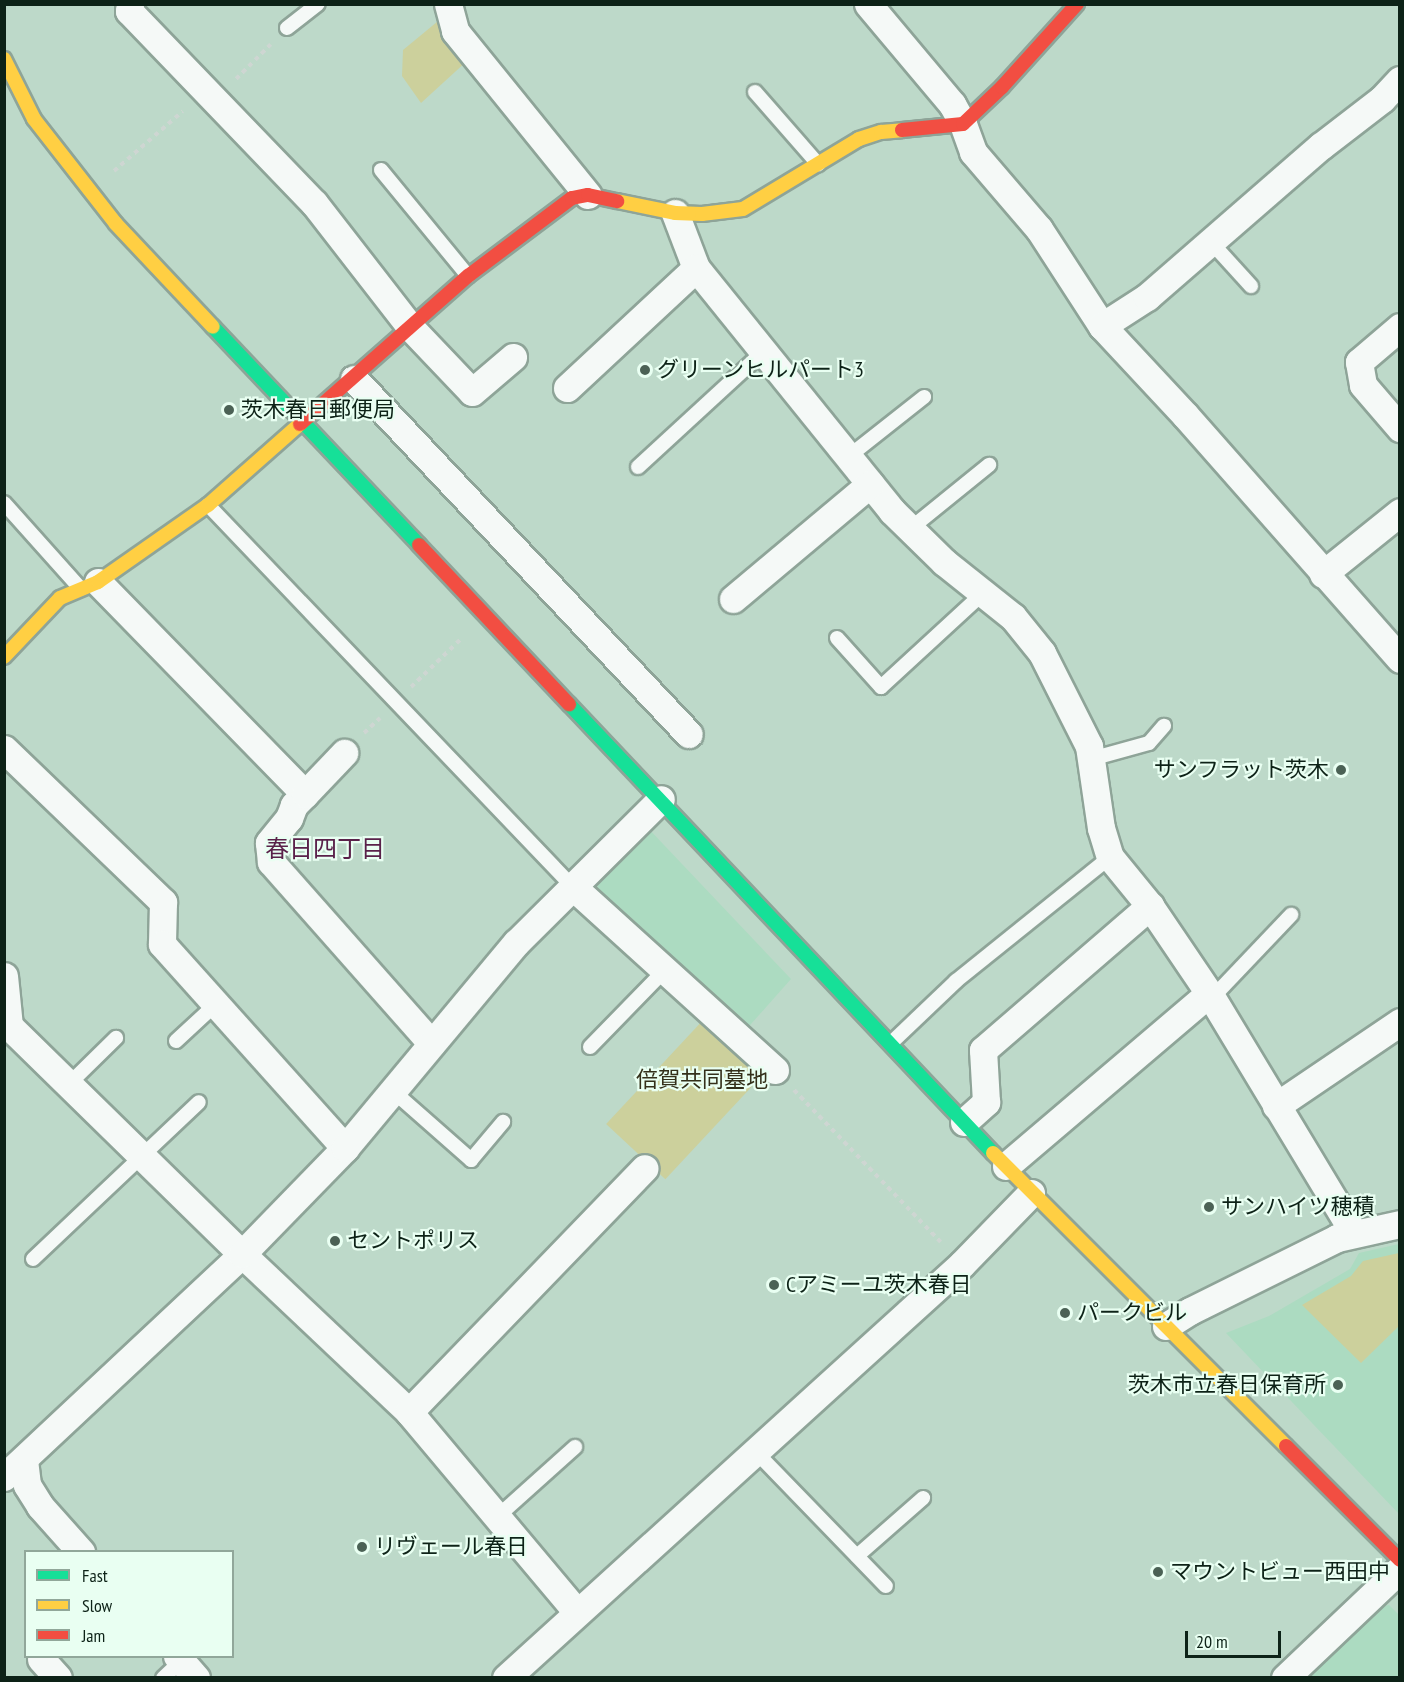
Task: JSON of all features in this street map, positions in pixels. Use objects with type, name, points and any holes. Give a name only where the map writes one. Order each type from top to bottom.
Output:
[{"type":"street","points":[[130,4],[129,11],[314,203],[411,328],[472,392],[513,357]]},
{"type":"street","points":[[448,4],[455,31],[588,195]]},
{"type":"street","points":[[868,4],[952,104],[963,124],[973,152],[1039,229],[1101,326],[1185,415],[1400,659]]},
{"type":"street","points":[[4,657],[60,598],[90,586],[208,505],[354,379],[468,276],[572,198],[588,195],[675,213],[702,214],[743,209],[760,201],[859,139],[881,132],[963,124],[1002,87],[1077,4]]},
{"type":"street","points":[[4,59],[33,119],[116,224],[891,1042],[1031,1193],[1400,1560]]},
{"type":"street","points":[[1101,326],[1147,297],[1320,146],[1382,99],[1400,80]]},
{"type":"street","points":[[675,213],[696,268],[848,458],[910,529],[982,594],[1013,617],[1042,653],[1089,746],[1101,828],[1110,856],[1150,906],[1211,996],[1353,1232]]},
{"type":"street","points":[[567,388],[696,268]]},
{"type":"street","points":[[1400,327],[1359,362],[1362,385],[1400,428]]},
{"type":"street","points":[[354,379],[689,734]]},
{"type":"street","points":[[733,598],[870,484]]},
{"type":"street","points":[[1323,574],[1400,512]]},
{"type":"street","points":[[90,586],[305,794]]},
{"type":"street","points":[[4,749],[163,902],[162,944],[345,1148]]},
{"type":"street","points":[[344,753],[294,805],[290,818],[268,843],[271,862],[431,1043]]},
{"type":"street","points":[[80,1550],[40,1506],[14,1468],[242,1254],[345,1148],[516,943],[661,799]]},
{"type":"street","points":[[572,886],[775,1070]]},
{"type":"street","points":[[964,1122],[986,1102],[983,1050],[1150,906]]},
{"type":"street","points":[[4,976],[9,1026],[242,1254],[409,1413],[578,1612]]},
{"type":"street","points":[[1006,1166],[1211,996]]},
{"type":"street","points":[[1276,1106],[1400,1022]]},
{"type":"street","points":[[409,1413],[645,1168]]},
{"type":"street","points":[[506,1677],[962,1264],[1031,1193]]},
{"type":"street","points":[[1166,1326],[1190,1311],[1353,1232],[1400,1224]]},
{"type":"street","points":[[1285,1677],[1400,1569]]},
{"type":"lane","points":[[288,28],[318,4]]},
{"type":"lane","points":[[755,92],[818,164]]},
{"type":"lane","points":[[381,170],[468,276]]},
{"type":"lane","points":[[1210,241],[1251,286]]},
{"type":"lane","points":[[638,467],[764,351]]},
{"type":"lane","points":[[848,458],[924,397]]},
{"type":"lane","points":[[910,529],[989,465]]},
{"type":"lane","points":[[4,503],[90,586]]},
{"type":"lane","points":[[208,505],[572,886]]},
{"type":"lane","points":[[837,638],[881,687],[982,594]]},
{"type":"lane","points":[[1091,759],[1149,743],[1164,726]]},
{"type":"lane","points":[[891,1042],[956,981],[1110,856]]},
{"type":"lane","points":[[1211,996],[1291,915]]},
{"type":"lane","points":[[590,1047],[665,970]]},
{"type":"lane","points":[[176,1041],[216,1004]]},
{"type":"lane","points":[[69,1084],[116,1038]]},
{"type":"lane","points":[[394,1092],[471,1160],[503,1122]]},
{"type":"lane","points":[[33,1259],[199,1102]]},
{"type":"lane","points":[[497,1517],[575,1447]]},
{"type":"lane","points":[[755,1451],[886,1586]]},
{"type":"lane","points":[[857,1556],[922,1498]]},
{"type":"path","points":[[90,191],[210,96],[288,28]]},
{"type":"path","points":[[344,753],[486,614]]},
{"type":"path","points":[[775,1070],[962,1264]]},
{"type":"shaded area","points":[[646,826],[791,979],[743,1033],[594,893],[594,882]]},
{"type":"shaded area","name":"茨木市立春日保育所","points":[[1399,1244],[1399,1514],[1226,1333],[1269,1316],[1350,1269],[1359,1253]]},
{"type":"shaded area","points":[[1389,1605],[1399,1615],[1399,1677],[1301,1678],[1373,1608]]},
{"type":"green space","points":[[443,17],[467,61],[421,103],[402,76],[403,50]]},
{"type":"green space","name":"倍賀共同墓地","points":[[705,1018],[764,1073],[665,1179],[606,1124]]},
{"type":"green space","points":[[1399,1253],[1399,1326],[1361,1363],[1302,1305],[1351,1276],[1363,1261]]},
{"type":"traffic: fast","points":[[213,327],[419,545]]},
{"type":"traffic: fast","points":[[569,704],[993,1153]]},
{"type":"traffic: slow","points":[[4,59],[34,119],[116,224],[213,327]]},
{"type":"traffic: slow","points":[[617,201],[675,213],[702,214],[743,209],[859,139],[881,132],[902,130]]},
{"type":"traffic: slow","points":[[4,657],[60,598],[98,582],[208,505],[300,424]]},
{"type":"traffic: slow","points":[[993,1153],[1286,1446]]},
{"type":"traffic: jam","points":[[902,130],[963,124],[1002,87],[1077,4]]},
{"type":"traffic: jam","points":[[300,424],[468,276],[572,198],[588,195],[617,201]]},
{"type":"traffic: jam","points":[[419,545],[569,704]]},
{"type":"traffic: jam","points":[[1286,1446],[1400,1560]]},
{"type":"place","name":"グリーンヒルパート3","points":[[645,370]]},
{"type":"place","name":"茨木春日郵便局","points":[[229,410]]},
{"type":"place","name":"サンフラット茨木","points":[[1341,770]]},
{"type":"place","name":"サンハイツ穂積","points":[[1209,1207]]},
{"type":"place","name":"セントポリス","points":[[335,1241]]},
{"type":"place","name":"Cアミーユ茨木春日","points":[[774,1285]]},
{"type":"place","name":"パークビル","points":[[1065,1313]]},
{"type":"place","name":"茨木市立春日保育所","points":[[1338,1385]]},
{"type":"place","name":"リヴェール春日","points":[[362,1547]]},
{"type":"place","name":"マウントビュー西田中","points":[[1158,1572]]},
{"type":"district","name":"春日四丁目","points":[[325,849]]}]
